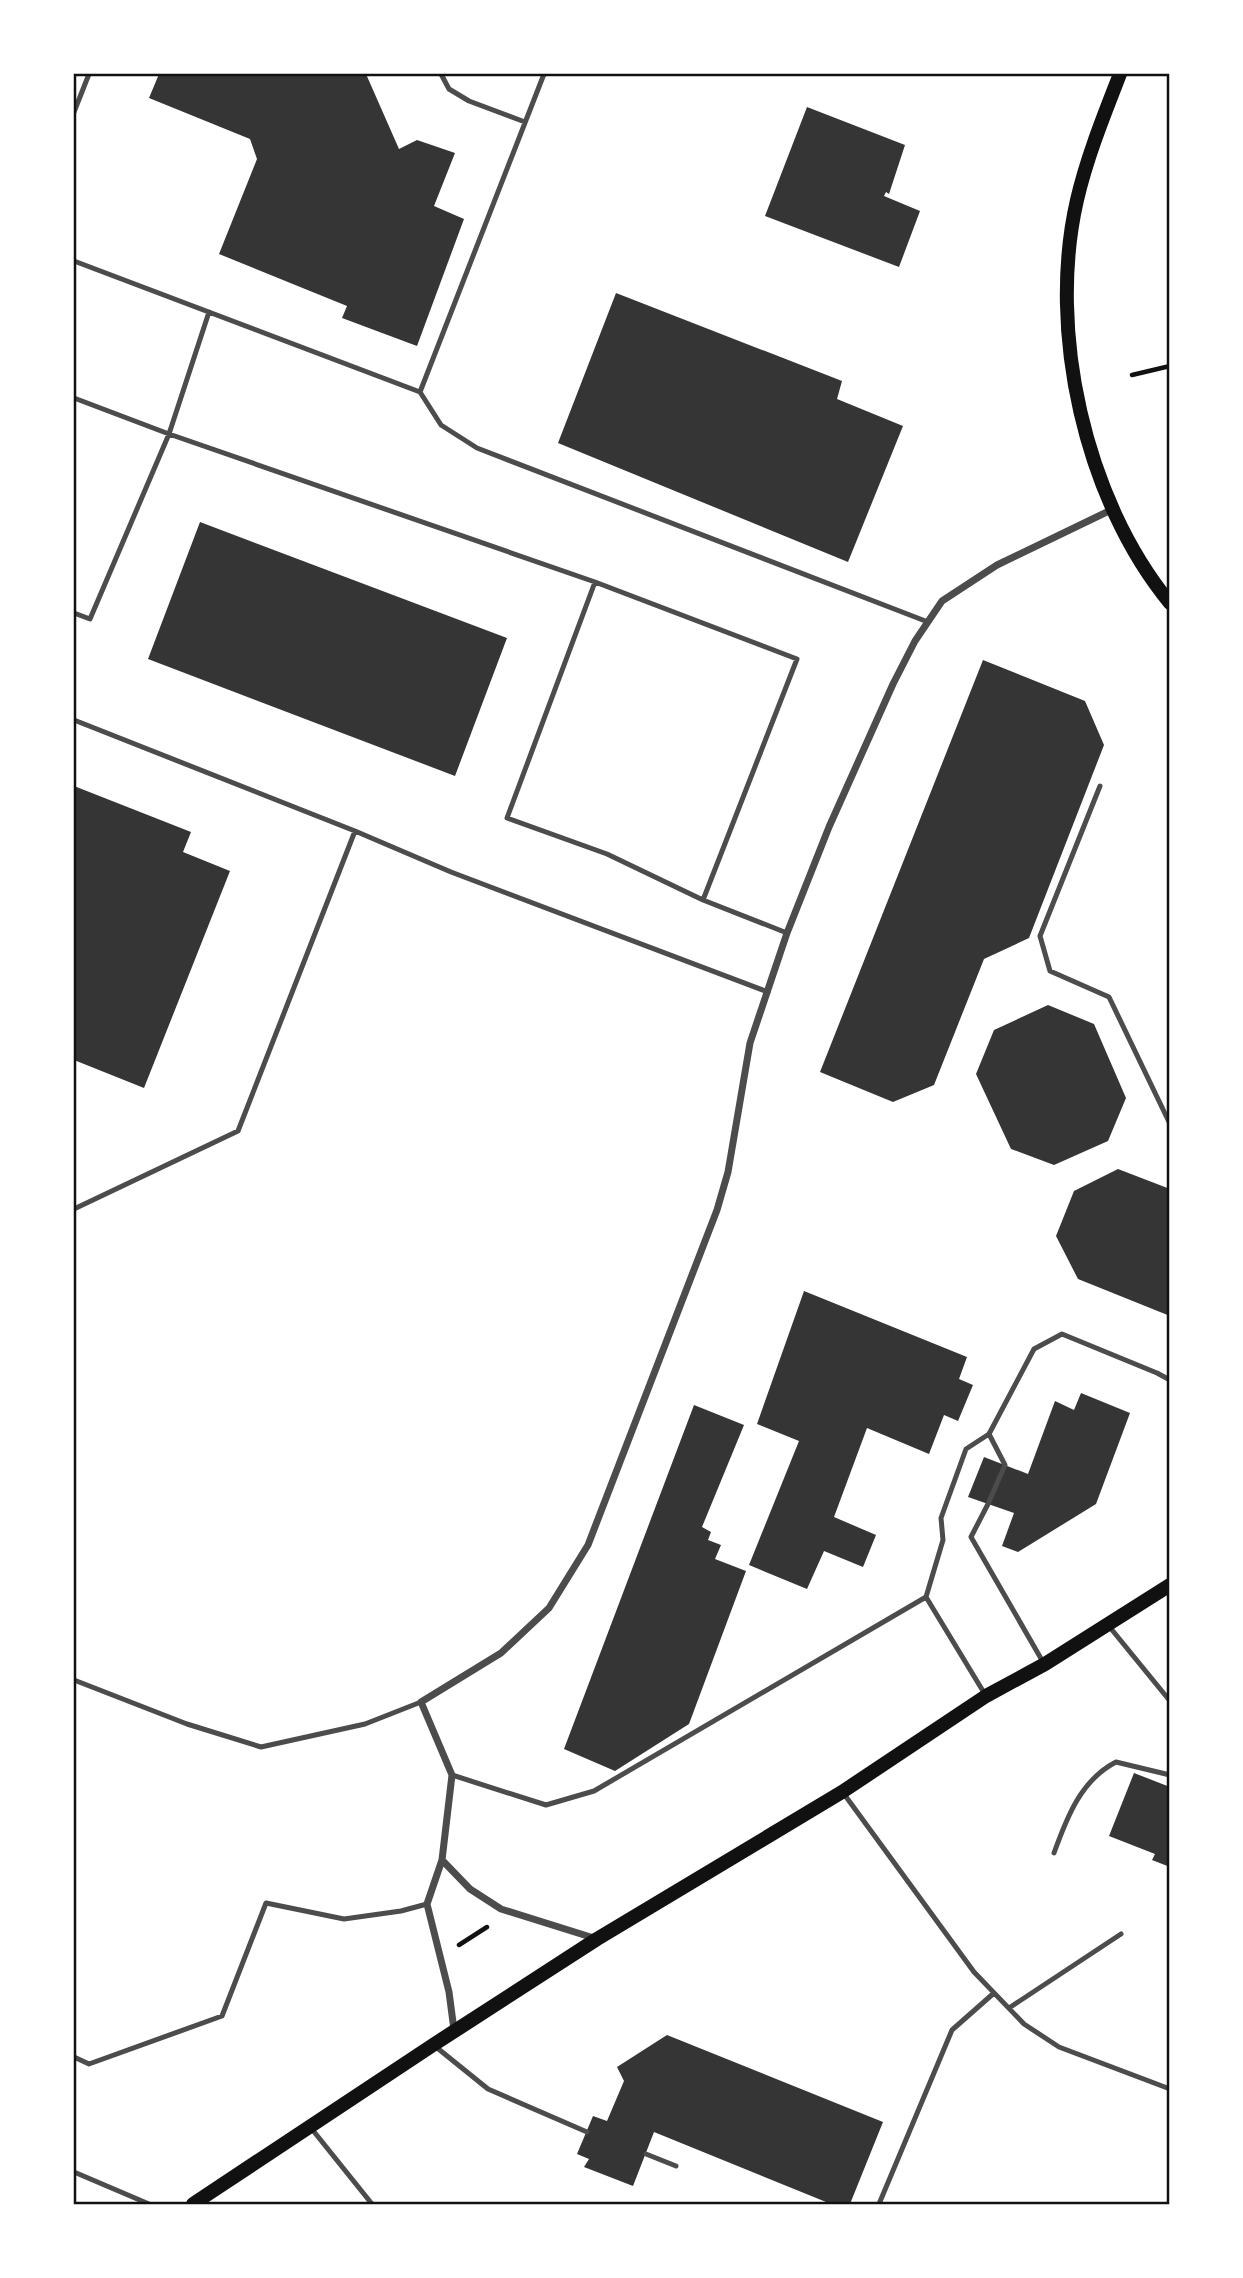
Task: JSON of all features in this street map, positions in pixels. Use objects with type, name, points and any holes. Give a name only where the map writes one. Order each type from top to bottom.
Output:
[{"type":"main road","points":[[1119,74],[1077,200],[1067,296],[1072,370],[1092,456],[1113,509],[1143,566],[1170,603]]},
{"type":"main road","points":[[193,2204],[597,1939],[842,1792],[986,1696],[1045,1664],[1170,1585]]},
{"type":"street","points":[[454,2031],[449,1992],[427,1904],[442,1860],[452,1775],[421,1702],[501,1653],[549,1608],[588,1545],[717,1210],[728,1171],[750,1043],[787,933],[829,827],[893,684],[928,622],[942,601],[997,565],[1113,509]]},
{"type":"street","points":[[442,1860],[470,1889],[501,1909],[597,1939]]},
{"type":"lane","points":[[74,112],[89,74]]},
{"type":"lane","points":[[441,74],[449,89],[469,101],[526,121]]},
{"type":"lane","points":[[420,392],[544,74]]},
{"type":"lane","points":[[74,261],[420,392],[441,425],[477,448],[928,622]]},
{"type":"lane","points":[[74,613],[90,620],[169,434],[209,312]]},
{"type":"lane","points":[[74,398],[169,434],[595,582],[797,659],[704,900]]},
{"type":"lane","points":[[595,582],[507,818],[607,854],[704,900],[787,933]]},
{"type":"lane","points":[[74,720],[355,831],[463,877],[768,992]]},
{"type":"lane","points":[[1100,786],[1040,936],[1050,971],[1109,997],[1169,1121]]},
{"type":"lane","points":[[74,1209],[238,1131],[355,831]]},
{"type":"lane","points":[[452,1775],[546,1805],[594,1791],[926,1598],[943,1540],[941,1518],[966,1449],[989,1434],[1034,1349],[1062,1334],[1170,1380]]},
{"type":"lane","points":[[989,1434],[1005,1465],[971,1537],[1045,1664]]},
{"type":"lane","points":[[926,1598],[986,1696]]},
{"type":"lane","points":[[1107,1624],[1170,1701]]},
{"type":"lane","points":[[74,1680],[187,1724],[261,1747],[365,1724],[421,1702]]},
{"type":"lane","points":[[1054,1853],[1080,1794],[1101,1769],[1115,1762],[1170,1774]]},
{"type":"lane","points":[[842,1792],[974,1972],[1024,2024],[1059,2047],[1170,2089]]},
{"type":"lane","points":[[74,2057],[89,2064],[222,2016],[266,1903],[344,1919],[401,1911],[427,1904]]},
{"type":"lane","points":[[1009,2008],[1121,1934]]},
{"type":"lane","points":[[879,2204],[952,2030],[994,1993]]},
{"type":"lane","points":[[433,2045],[488,2089],[587,2132]]},
{"type":"lane","points":[[310,2127],[372,2204]]},
{"type":"lane","points":[[646,2154],[676,2166]]},
{"type":"lane","points":[[74,2172],[149,2204]]},
{"type":"path","points":[[1132,375],[1170,366]]},
{"type":"path","points":[[456,1946],[496,1920]]},
{"type":"building","points":[[159,74],[366,74],[399,149],[417,140],[455,153],[434,206],[464,219],[417,346],[342,318],[347,306],[219,254],[257,159],[250,139],[149,98]]},
{"type":"building","points":[[807,107],[905,145],[889,194],[886,192],[884,196],[920,211],[899,267],[765,216]]},
{"type":"building","points":[[616,293],[842,381],[837,399],[903,426],[848,562],[558,443]]},
{"type":"building","points":[[200,522],[507,638],[455,776],[148,659]]},
{"type":"building","points":[[983,660],[1085,701],[1104,745],[1029,938],[984,959],[934,1085],[893,1102],[820,1072]]},
{"type":"building","points":[[74,786],[191,832],[183,852],[230,871],[144,1088],[74,1060]]},
{"type":"building","points":[[1048,1005],[1094,1024],[1126,1098],[1108,1141],[1054,1165],[1011,1149],[976,1074],[994,1030]]},
{"type":"building","points":[[1118,1169],[1170,1189],[1170,1316],[1078,1279],[1056,1236],[1074,1191]]},
{"type":"building","points":[[804,1291],[967,1357],[959,1379],[973,1385],[958,1421],[944,1415],[929,1454],[867,1428],[834,1517],[876,1535],[863,1567],[824,1551],[807,1589],[749,1565],[799,1441],[757,1424]]},
{"type":"building","points":[[1081,1393],[1130,1413],[1096,1504],[1018,1552],[1002,1546],[1014,1513],[968,1497],[984,1457],[1028,1474],[1055,1401],[1074,1410]]},
{"type":"building","points":[[694,1405],[744,1425],[702,1527],[711,1532],[708,1540],[721,1545],[715,1559],[746,1571],[689,1724],[615,1771],[564,1749]]},
{"type":"building","points":[[1134,1773],[1170,1787],[1170,1867],[1152,1860],[1155,1854],[1109,1836]]},
{"type":"building","points":[[667,2035],[883,2122],[850,2204],[831,2204],[654,2132],[633,2186],[584,2167],[589,2159],[577,2154],[593,2116],[607,2121],[624,2081],[617,2067]]}]
